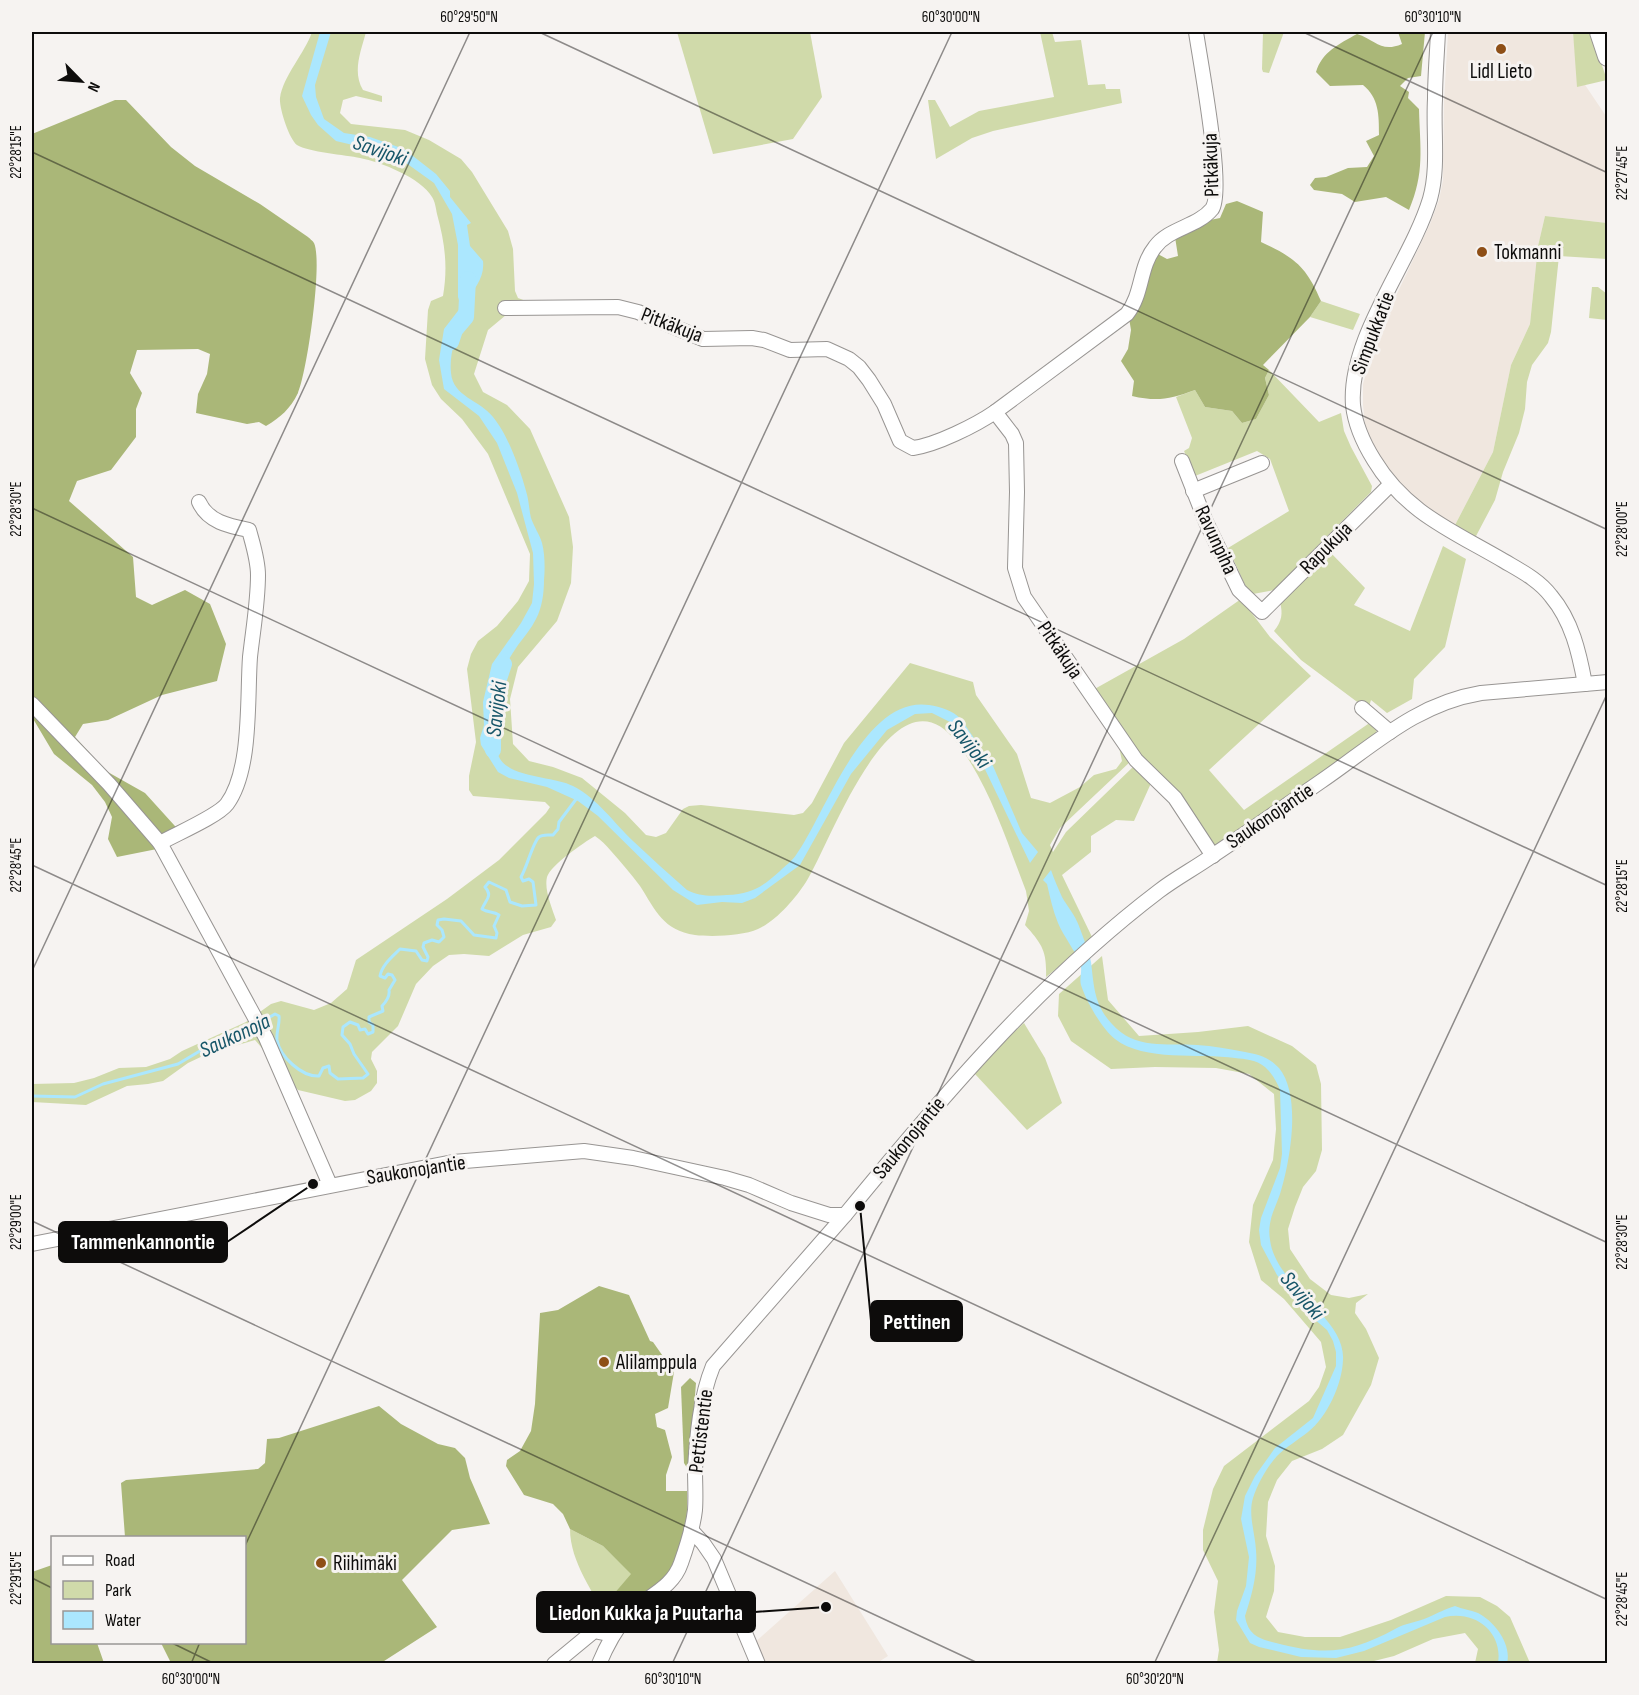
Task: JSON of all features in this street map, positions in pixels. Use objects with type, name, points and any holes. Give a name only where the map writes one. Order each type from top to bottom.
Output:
[{"type":"highway","points":[[1600,32],[1608,56]]},
{"type":"street","name":"Pitkäkuja","points":[[505,308],[618,307],[638,312],[704,339],[752,338],[790,350],[827,349],[849,359],[859,367],[884,404],[900,441],[908,447],[918,447],[959,432],[981,422],[1127,314],[1137,299],[1145,266],[1153,248],[1167,236],[1204,216],[1214,205],[1216,181],[1209,113],[1196,32]]},
{"type":"street","name":"Simpukkatie","points":[[1438,32],[1434,100],[1434,177],[1430,198],[1422,221],[1369,332],[1354,381],[1353,406],[1368,450],[1390,485],[1422,514],[1532,578],[1552,597],[1568,621],[1579,654],[1585,684]]},
{"type":"street","name":"Pitkäkuja","points":[[995,412],[1016,443],[1015,568],[1024,597],[1136,760],[1174,798],[1213,856]]},
{"type":"street","name":"Ravunpiha","points":[[1182,461],[1239,590],[1262,612]]},
{"type":"street","points":[[1193,490],[1262,463]]},
{"type":"street","name":"Rapukuja","points":[[1262,612],[1390,485]]},
{"type":"street","points":[[160,843],[226,806],[240,773],[245,747],[250,661],[258,589],[256,555],[249,530],[218,521],[204,513],[199,502]]},
{"type":"street","name":"Saukonojantie","points":[[32,1244],[453,1162],[584,1151],[633,1158],[724,1178],[829,1215],[845,1215],[983,1052],[1072,964],[1160,890],[1213,856],[1390,732],[1431,707],[1460,696],[1608,682]]},
{"type":"street","points":[[32,704],[109,784],[160,843],[258,1023],[330,1185]]},
{"type":"street","points":[[1362,708],[1390,732]]},
{"type":"street","name":"Pettistentie","points":[[599,1664],[613,1635],[627,1616],[641,1603],[659,1592],[673,1579],[681,1566],[695,1510],[695,1468],[701,1412],[707,1381],[713,1366],[845,1215]]},
{"type":"street","points":[[691,1530],[714,1559],[758,1664]]},
{"type":"street","points":[[554,1664],[594,1630],[613,1635]]},
{"type":"shaded area","points":[[1448,32],[1573,32],[1577,73],[1608,119],[1607,223],[1545,216],[1538,246],[1530,324],[1511,365],[1493,452],[1454,527],[1445,523],[1396,482],[1372,446],[1365,425],[1363,405],[1363,384],[1377,336],[1439,200],[1443,180]]},
{"type":"shaded area","points":[[835,1571],[888,1656],[877,1663],[763,1663],[753,1644]]},
{"type":"green space","points":[[312,32],[366,32],[358,61],[358,76],[363,90],[382,96],[382,102],[356,96],[343,100],[340,113],[351,124],[405,130],[429,140],[461,159],[472,172],[508,231],[513,249],[515,291],[518,298],[534,304],[536,312],[506,315],[488,330],[474,374],[483,392],[507,405],[530,429],[569,517],[573,547],[571,583],[557,621],[518,667],[510,699],[513,744],[529,761],[582,778],[625,813],[646,835],[656,837],[666,833],[683,809],[689,806],[701,805],[794,815],[803,813],[812,803],[844,743],[910,663],[973,682],[976,695],[1017,754],[1031,798],[1050,803],[1080,787],[1094,775],[1116,769],[1122,761],[1119,747],[1121,744],[1132,760],[1060,828],[1050,845],[1053,852],[1066,832],[1135,765],[1152,781],[1134,821],[1116,820],[1091,836],[1091,852],[1062,875],[1093,939],[1046,977],[1046,961],[1042,948],[1025,925],[1029,911],[1026,891],[989,796],[958,744],[934,723],[911,724],[888,740],[867,766],[802,889],[778,915],[758,929],[736,935],[709,936],[695,935],[675,929],[661,918],[630,873],[595,836],[561,861],[547,877],[547,893],[556,920],[551,927],[523,935],[489,956],[449,955],[433,966],[416,984],[398,1026],[372,1052],[371,1059],[377,1071],[377,1083],[371,1091],[355,1100],[345,1101],[298,1090],[255,1040],[207,1054],[188,1063],[163,1081],[127,1086],[86,1105],[32,1102],[32,1084],[74,1083],[119,1068],[146,1067],[170,1059],[182,1051],[246,1022],[271,1004],[281,1001],[314,1010],[331,1003],[347,989],[356,960],[447,899],[499,860],[550,807],[545,802],[473,796],[469,790],[469,776],[476,742],[467,669],[478,641],[497,626],[518,601],[529,581],[530,554],[488,454],[462,419],[441,399],[432,385],[425,359],[428,310],[431,301],[443,296],[445,285],[445,255],[433,199],[419,183],[400,172],[369,160],[302,147],[294,142],[288,130],[280,98],[290,73]]},
{"type":"green space","points":[[677,32],[810,32],[822,97],[793,139],[713,154]]},
{"type":"green space","points":[[1040,32],[1052,32],[1055,42],[1081,40],[1088,85],[1105,84],[1106,89],[1120,89],[1122,103],[993,131],[972,138],[936,159],[928,100],[935,100],[950,127],[979,111],[1054,97]]},
{"type":"green space","points":[[1263,32],[1284,32],[1269,73],[1263,72],[1262,69]]},
{"type":"green space","points":[[1398,32],[1425,32],[1421,76],[1408,78],[1400,86],[1409,92],[1408,98],[1419,109],[1419,172],[1409,210],[1386,197],[1355,202],[1342,194],[1314,190],[1310,185],[1315,178],[1326,177],[1348,168],[1367,167],[1374,156],[1366,141],[1379,135],[1377,107],[1372,95],[1363,85],[1330,86],[1316,72],[1322,59],[1332,49],[1357,34],[1379,45],[1389,47],[1402,44]]},
{"type":"green space","points":[[1573,32],[1594,32],[1595,45],[1607,80],[1577,87]]},
{"type":"green space","points":[[115,100],[126,100],[171,147],[195,166],[260,204],[308,237],[314,243],[317,272],[313,318],[302,382],[295,399],[285,412],[266,426],[259,422],[247,424],[196,413],[198,394],[207,374],[210,354],[198,349],[137,350],[130,373],[142,393],[136,409],[136,437],[111,470],[77,481],[69,501],[133,557],[136,597],[152,605],[185,590],[210,604],[226,644],[217,681],[162,695],[108,720],[83,724],[75,737],[106,771],[145,793],[184,836],[157,849],[117,857],[108,839],[112,817],[105,802],[92,785],[54,754],[32,717],[32,134]]},
{"type":"green space","points":[[1237,201],[1263,212],[1261,242],[1298,264],[1310,279],[1321,301],[1310,317],[1263,365],[1269,370],[1265,378],[1269,395],[1256,419],[1242,423],[1232,411],[1205,407],[1195,390],[1164,399],[1132,396],[1134,381],[1121,361],[1128,349],[1131,330],[1129,318],[1156,253],[1167,259],[1178,256],[1175,237],[1205,221],[1220,218],[1226,204]]},
{"type":"green space","points":[[1545,216],[1607,223],[1607,259],[1559,256],[1548,343],[1532,365],[1519,433],[1503,472],[1495,500],[1475,538],[1454,527],[1493,452],[1511,365],[1530,324],[1538,246]]},
{"type":"green space","points":[[1592,287],[1598,287],[1607,294],[1607,320],[1589,318]]},
{"type":"green space","points":[[1321,301],[1360,314],[1353,330],[1310,317]]},
{"type":"green space","points":[[1269,370],[1319,422],[1341,413],[1344,431],[1372,486],[1371,492],[1274,590],[1253,594],[1246,587],[1228,548],[1289,511],[1270,459],[1257,451],[1195,476],[1184,451],[1189,448],[1192,438],[1176,397],[1195,390],[1205,407],[1232,411],[1242,423],[1256,419],[1269,395],[1265,378]]},
{"type":"green space","points":[[1443,546],[1466,559],[1445,647],[1414,679],[1412,699],[1387,713],[1371,700],[1368,710],[1301,660],[1274,631],[1281,617],[1280,602],[1330,552],[1365,588],[1354,605],[1410,631]]},
{"type":"green space","points":[[1241,599],[1270,637],[1311,676],[1209,770],[1244,810],[1368,724],[1377,728],[1375,738],[1213,848],[1144,763],[1091,691],[1184,639]]},
{"type":"green space","points":[[1102,956],[1108,1000],[1139,1036],[1248,1026],[1292,1046],[1316,1065],[1321,1084],[1322,1150],[1316,1171],[1303,1187],[1295,1207],[1288,1229],[1290,1249],[1310,1279],[1331,1295],[1349,1298],[1368,1294],[1356,1303],[1355,1313],[1366,1329],[1379,1358],[1371,1385],[1343,1435],[1322,1449],[1292,1461],[1277,1480],[1268,1502],[1266,1536],[1275,1566],[1274,1591],[1266,1617],[1278,1632],[1305,1637],[1340,1637],[1391,1620],[1446,1596],[1480,1597],[1497,1606],[1510,1617],[1530,1663],[1475,1663],[1478,1649],[1465,1633],[1433,1639],[1394,1656],[1366,1663],[1217,1663],[1219,1650],[1214,1612],[1218,1581],[1203,1550],[1203,1530],[1213,1489],[1224,1466],[1309,1401],[1319,1387],[1326,1367],[1321,1342],[1284,1299],[1261,1280],[1249,1242],[1253,1205],[1273,1160],[1276,1129],[1274,1094],[1249,1074],[1216,1068],[1111,1069],[1071,1041],[1058,1016],[1059,994]]},
{"type":"green space","points":[[1024,1023],[1045,1058],[1062,1103],[1027,1130],[975,1074],[991,1053]]},
{"type":"green space","points":[[599,1286],[629,1295],[650,1341],[674,1372],[668,1408],[655,1414],[657,1427],[665,1430],[672,1457],[666,1475],[666,1491],[687,1491],[687,1517],[683,1544],[673,1568],[655,1587],[621,1602],[613,1595],[631,1574],[603,1546],[570,1529],[563,1514],[553,1504],[524,1495],[506,1466],[507,1460],[520,1451],[531,1431],[535,1404],[540,1313],[558,1310]]},
{"type":"green space","points":[[690,1378],[696,1383],[689,1471],[684,1463],[681,1387]]},
{"type":"green space","points":[[379,1406],[401,1424],[438,1444],[455,1448],[465,1458],[470,1478],[490,1524],[452,1530],[402,1580],[437,1627],[381,1663],[171,1663],[162,1644],[246,1644],[246,1536],[125,1536],[121,1483],[126,1480],[258,1469],[265,1463],[267,1439],[279,1438]]},
{"type":"green space","points":[[570,1529],[603,1546],[632,1574],[620,1602],[654,1588],[620,1617],[609,1622],[578,1565]]},
{"type":"green space","points":[[51,1565],[51,1644],[97,1644],[104,1663],[32,1663],[32,1572]]},
{"type":"water","points":[[320,32],[331,32],[315,85],[316,97],[324,119],[344,133],[370,137],[404,149],[436,174],[450,191],[450,197],[471,223],[467,225],[470,246],[483,261],[482,273],[467,303],[454,346],[451,373],[457,388],[488,411],[508,443],[517,463],[528,498],[531,518],[544,552],[544,590],[540,610],[506,665],[495,696],[496,747],[504,764],[522,773],[565,783],[582,791],[687,890],[707,896],[736,894],[762,885],[774,877],[794,857],[849,761],[866,738],[885,719],[906,707],[929,705],[950,711],[958,716],[993,766],[1022,833],[1038,852],[1030,863],[981,761],[950,722],[932,713],[915,714],[887,730],[851,774],[800,865],[755,898],[742,903],[722,902],[697,905],[673,890],[598,816],[578,801],[547,787],[509,778],[498,772],[481,745],[480,738],[484,725],[483,702],[492,664],[532,603],[533,553],[517,493],[497,443],[479,416],[444,389],[439,360],[444,329],[461,307],[458,297],[458,245],[452,214],[434,183],[395,155],[336,141],[318,125],[302,96]]},
{"type":"water","points":[[1051,870],[1062,897],[1079,926],[1090,959],[1098,1002],[1112,1024],[1121,1032],[1141,1042],[1209,1046],[1264,1057],[1279,1068],[1286,1080],[1290,1095],[1292,1130],[1290,1147],[1284,1181],[1270,1222],[1270,1240],[1275,1257],[1284,1273],[1334,1330],[1341,1344],[1343,1360],[1340,1380],[1327,1409],[1315,1426],[1273,1460],[1253,1498],[1251,1517],[1256,1567],[1245,1616],[1249,1628],[1260,1638],[1276,1643],[1309,1650],[1337,1650],[1365,1643],[1399,1627],[1455,1606],[1478,1613],[1496,1627],[1507,1648],[1507,1663],[1498,1663],[1496,1642],[1485,1626],[1467,1617],[1445,1617],[1364,1651],[1336,1658],[1301,1657],[1259,1647],[1250,1643],[1236,1620],[1246,1586],[1249,1557],[1241,1519],[1245,1496],[1255,1476],[1275,1448],[1313,1418],[1336,1366],[1336,1352],[1327,1330],[1305,1311],[1277,1275],[1261,1245],[1259,1230],[1261,1218],[1280,1168],[1282,1154],[1280,1090],[1270,1072],[1255,1061],[1156,1054],[1127,1046],[1115,1039],[1100,1022],[1083,992],[1080,963],[1060,928],[1047,884],[1043,880]]},
{"type":"waterway","name":"Savijoki","points":[[451,342],[455,330],[466,317],[468,279]]},
{"type":"waterway","name":"Savijoki","points":[[493,750],[493,697],[504,664]]},
{"type":"waterway","name":"Saukonoja","points":[[263,1021],[275,1014],[279,1016],[277,1037],[279,1046],[282,1053],[299,1070],[319,1076],[323,1068],[329,1066],[330,1073],[338,1079],[363,1078],[368,1074],[342,1035],[343,1027],[350,1022],[358,1025],[360,1030],[365,1029],[368,1034],[373,1032],[373,1025],[369,1022],[369,1017],[383,1011],[382,1006],[395,980],[392,975],[388,974],[385,978],[380,976],[385,965],[400,949],[416,951],[422,960],[427,961],[424,943],[432,940],[439,942],[444,937],[437,925],[438,920],[461,921],[474,935],[496,938],[497,933],[494,926],[499,915],[482,909],[489,895],[485,887],[489,882],[506,890],[510,902],[522,906],[536,905],[533,882],[529,879],[523,881],[521,877],[539,837],[553,835],[558,829],[559,822],[577,798]]},
{"type":"waterway","name":"Saukonoja","points":[[32,1096],[75,1097],[103,1084],[178,1064],[215,1042],[254,1025]]},
{"type":"place","name":"Lidl Lieto","points":[[1501,49]]},
{"type":"place","name":"Tokmanni","points":[[1482,252]]},
{"type":"place","name":"Tammenkannontie","points":[[313,1184]]},
{"type":"place","name":"Pettinen","points":[[860,1206]]},
{"type":"place","name":"Alilamppula","points":[[604,1362]]},
{"type":"place","name":"Riihimäki","points":[[321,1563]]},
{"type":"place","name":"Liedon Kukka ja Puutarha","points":[[826,1607]]}]
